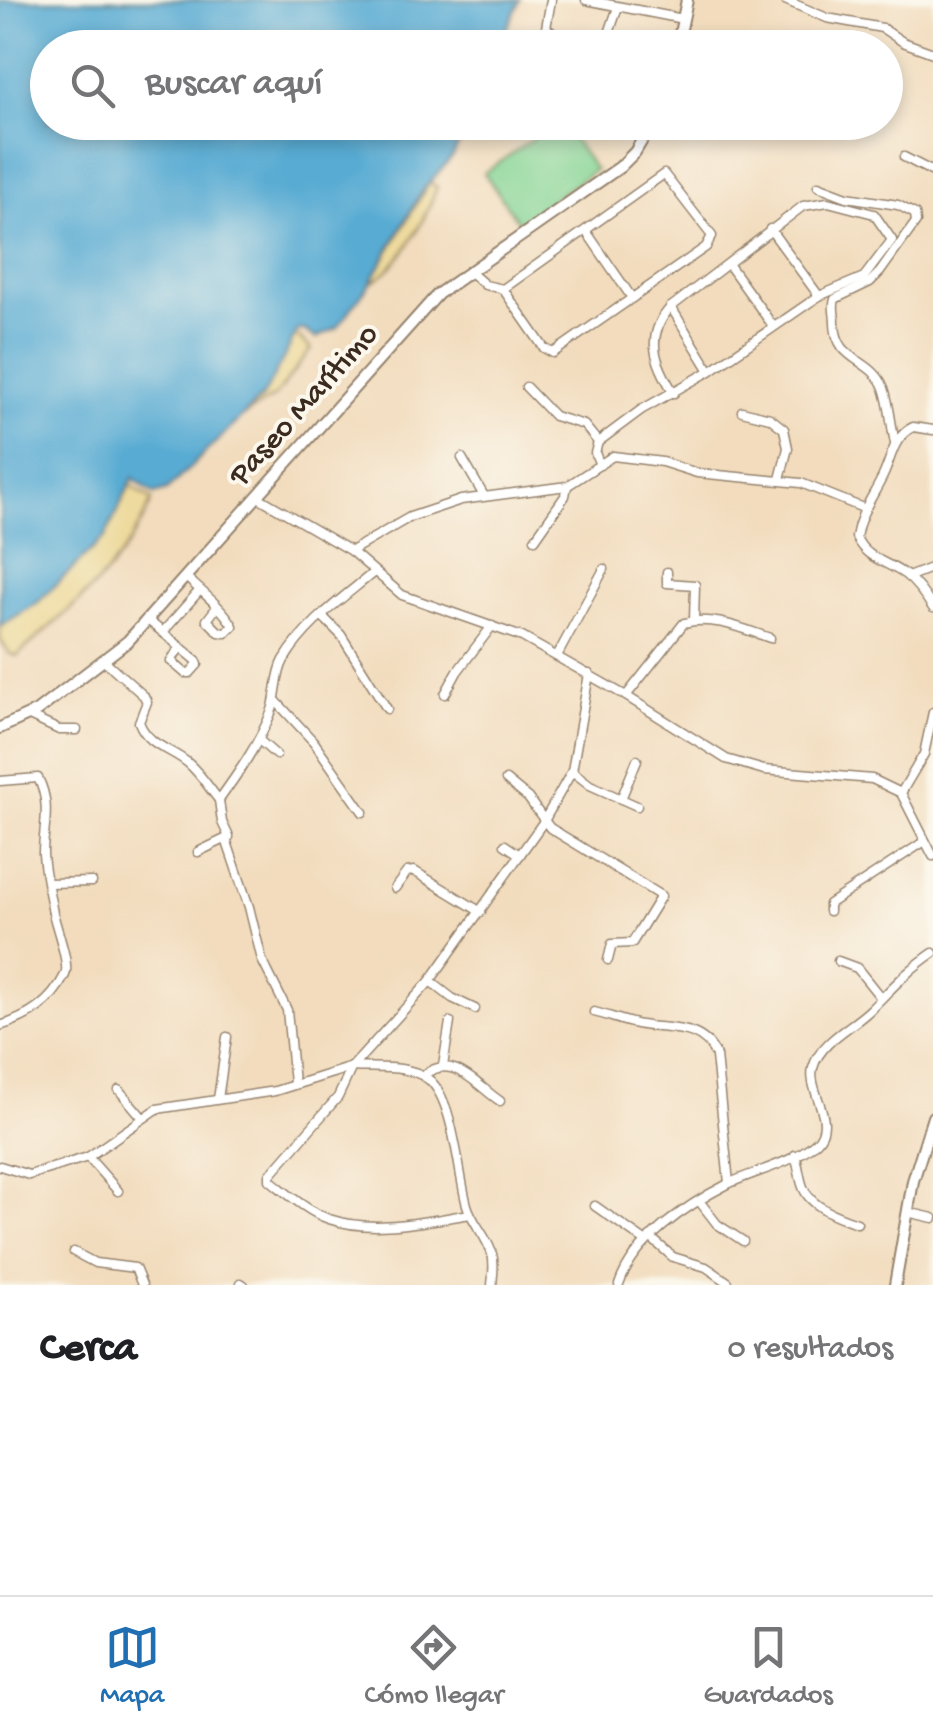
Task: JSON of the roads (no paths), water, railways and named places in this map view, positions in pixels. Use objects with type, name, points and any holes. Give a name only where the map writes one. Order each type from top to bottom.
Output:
[{"type":"main road","points":[[681,30],[687,0]]},
{"type":"main road","name":"Paseo Marítimo","points":[[0,728],[29,716],[105,661],[148,621],[438,294],[620,167],[642,140]]},
{"type":"main road","points":[[895,1285],[907,1212],[933,1118]]},
{"type":"street","points":[[549,30],[550,0]]},
{"type":"street","points":[[586,0],[683,19]]},
{"type":"street","points":[[784,0],[826,18],[885,30]]},
{"type":"street","points":[[610,30],[618,7]]},
{"type":"street","points":[[903,41],[933,53]]},
{"type":"street","points":[[904,157],[933,172]]},
{"type":"street","points":[[468,272],[485,285],[503,288],[664,174],[709,231],[711,242],[706,247],[553,352],[544,348],[503,288]]},
{"type":"street","points":[[818,186],[847,197],[898,204],[916,214],[916,222],[880,272],[870,282],[833,302],[833,333],[841,348],[868,368],[884,388],[895,443]]},
{"type":"street","points":[[600,465],[595,453],[598,442],[641,410],[674,393],[710,371],[819,296],[864,276],[890,246],[891,235],[870,211],[828,202],[803,206],[770,228],[661,318],[654,352],[674,393]]},
{"type":"street","points":[[770,228],[819,296]]},
{"type":"street","points":[[586,230],[632,298]]},
{"type":"street","points":[[729,265],[773,326]]},
{"type":"street","points":[[672,307],[710,371]]},
{"type":"street","points":[[526,387],[554,416],[584,426],[598,442]]},
{"type":"street","points":[[742,411],[770,418],[784,429],[788,448],[780,479]]},
{"type":"street","points":[[933,430],[909,428],[895,443],[856,530],[858,543],[873,557],[908,576],[933,608]]},
{"type":"street","points":[[351,552],[410,517],[462,500],[567,486],[613,456],[662,462],[697,473],[780,479],[813,487],[863,508]]},
{"type":"street","points":[[462,458],[484,496]]},
{"type":"street","points":[[535,539],[565,496],[567,486]]},
{"type":"street","points":[[258,496],[351,552],[386,584],[419,603],[522,637],[626,696],[715,754],[764,770],[872,779],[901,792],[933,856]]},
{"type":"street","points":[[908,576],[933,567]]},
{"type":"street","points":[[556,656],[604,570]]},
{"type":"street","points":[[219,800],[259,740],[276,701],[278,673],[284,659],[322,616],[374,572]]},
{"type":"street","points":[[668,572],[667,583],[694,585],[694,620]]},
{"type":"street","points":[[187,578],[217,607]]},
{"type":"street","points":[[162,632],[200,590]]},
{"type":"street","points":[[322,616],[341,635],[386,709]]},
{"type":"street","points":[[626,696],[678,628],[694,620],[725,623],[770,638]]},
{"type":"street","points":[[148,621],[180,647]]},
{"type":"street","points":[[445,694],[456,672],[492,626]]},
{"type":"street","points":[[105,661],[144,696],[147,702],[139,722],[142,730],[166,752],[188,764],[219,800],[229,837],[198,852]]},
{"type":"street","points":[[470,1214],[409,1224],[340,1222],[310,1210],[270,1180],[270,1175],[338,1097],[352,1066],[430,981],[544,822],[572,771],[589,674]]},
{"type":"street","points":[[276,701],[314,742],[363,812]]},
{"type":"street","points":[[901,792],[924,754],[933,712]]},
{"type":"street","points":[[29,716],[59,730],[77,730]]},
{"type":"street","points":[[259,740],[276,755]]},
{"type":"street","points":[[622,799],[637,760]]},
{"type":"street","points":[[572,771],[590,785],[637,806]]},
{"type":"street","points":[[0,782],[38,778],[42,786],[48,816],[43,849],[67,971],[34,1013],[0,1026]]},
{"type":"street","points":[[506,780],[528,798],[544,822],[660,896],[634,941],[628,945],[612,944],[608,960]]},
{"type":"street","points":[[226,839],[262,960],[287,1010],[294,1083]]},
{"type":"street","points":[[829,912],[829,904],[925,841]]},
{"type":"street","points":[[505,844],[520,855]]},
{"type":"street","points":[[394,888],[407,872],[414,871],[481,912]]},
{"type":"street","points":[[48,883],[92,882]]},
{"type":"street","points":[[619,1285],[628,1260],[648,1239],[729,1184],[760,1174],[817,1140],[822,1130],[822,1110],[812,1079],[817,1058],[909,969],[933,953]]},
{"type":"street","points":[[838,962],[857,968],[881,998]]},
{"type":"street","points":[[430,981],[475,1009]]},
{"type":"street","points":[[594,1012],[633,1024],[685,1030],[708,1042],[716,1056],[729,1184]]},
{"type":"street","points":[[443,1066],[450,1022]]},
{"type":"street","points":[[218,1099],[228,1036]]},
{"type":"street","points":[[0,1166],[28,1176],[88,1158],[158,1109],[274,1091],[352,1066],[405,1070],[434,1082],[444,1103],[470,1214],[494,1261],[492,1285]]},
{"type":"street","points":[[424,1075],[443,1066],[474,1078],[500,1101]]},
{"type":"street","points":[[120,1090],[142,1117]]},
{"type":"street","points":[[795,1155],[802,1185],[809,1196],[839,1217],[857,1223]]},
{"type":"street","points":[[88,1158],[118,1192]]},
{"type":"street","points":[[700,1202],[717,1224],[743,1242]]},
{"type":"street","points":[[595,1206],[672,1257],[706,1268],[728,1282]]},
{"type":"street","points":[[907,1212],[933,1218]]},
{"type":"street","points":[[74,1252],[95,1263],[134,1268],[142,1285]]},
{"type":"water","points":[[0,0],[520,0],[507,30],[30,30],[30,140],[460,140],[453,156],[422,191],[370,283],[337,328],[316,338],[298,330],[264,395],[167,490],[154,494],[133,478],[105,537],[37,603],[0,626]]}]
